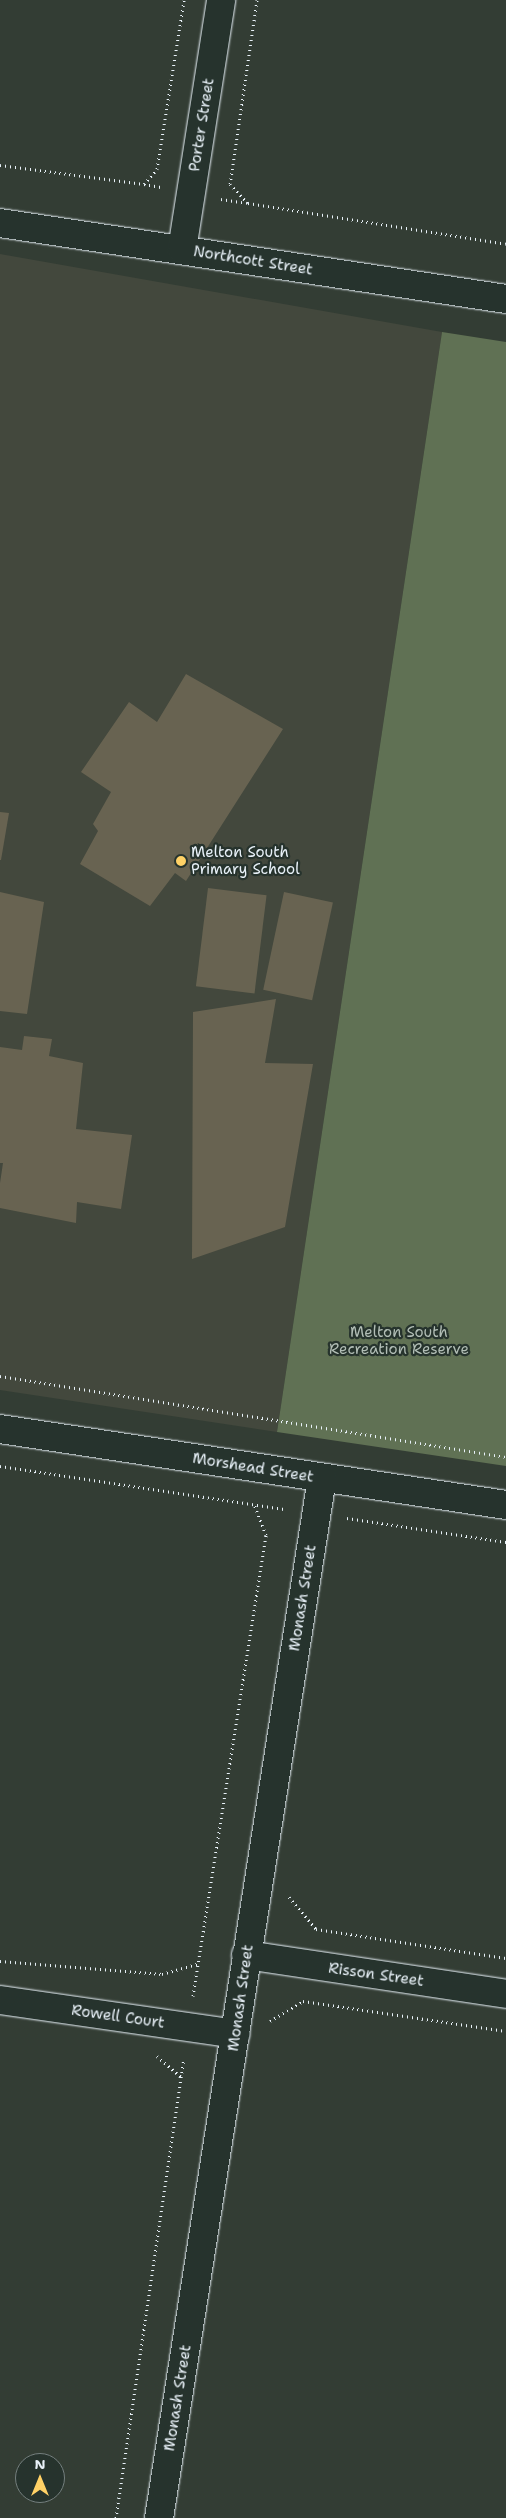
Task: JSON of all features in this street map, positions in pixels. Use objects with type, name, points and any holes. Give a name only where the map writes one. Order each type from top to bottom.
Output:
[{"type":"street","name":"Porter Street","points":[[182,250],[221,0]]},
{"type":"street","name":"Northcott Street","points":[[0,223],[506,299]]},
{"type":"street","name":"Morshead Street","points":[[0,1429],[506,1504]]},
{"type":"street","name":"Monash Street","points":[[160,2518],[236,2034],[246,1955],[322,1478]]},
{"type":"street","name":"Risson Street","points":[[246,1955],[506,1994]]},
{"type":"street","name":"Rowell Court","points":[[0,2000],[236,2034]]},
{"type":"path","points":[[0,165],[144,184],[157,169],[184,0]]},
{"type":"path","points":[[257,0],[230,184],[248,204],[506,244]]},
{"type":"path","points":[[0,1376],[506,1458]]},
{"type":"path","points":[[0,1466],[506,1542]]},
{"type":"path","points":[[284,1892],[316,1929],[506,1958]]},
{"type":"path","points":[[0,1961],[162,1974],[198,1964]]},
{"type":"path","points":[[262,2026],[303,2000],[506,2031]]},
{"type":"shaded area","name":"Melton South Primary School","points":[[0,254],[442,332],[277,1432],[0,1390]]},
{"type":"green space","name":"Melton South Recreation Reserve","points":[[442,332],[506,342],[506,1466],[277,1432]]},
{"type":"building","points":[[186,674],[283,729],[186,881],[175,873],[150,906],[80,864],[98,831],[93,824],[111,792],[81,772],[129,702],[157,722]]},
{"type":"building","points":[[0,812],[9,813],[1,860],[0,860]]},
{"type":"building","points":[[208,888],[267,895],[254,993],[196,986]]},
{"type":"building","points":[[0,892],[44,902],[27,1014],[0,1011]]},
{"type":"building","points":[[284,892],[333,902],[312,1000],[263,990]]},
{"type":"building","points":[[276,999],[265,1063],[313,1064],[285,1227],[192,1259],[193,1012]]},
{"type":"building","points":[[24,1036],[52,1039],[49,1056],[83,1063],[76,1129],[132,1135],[121,1209],[77,1202],[76,1223],[0,1208],[0,1183],[3,1163],[0,1163],[0,1047],[22,1050]]},
{"type":"place","name":"Melton South Primary School","points":[[181,861]]}]
